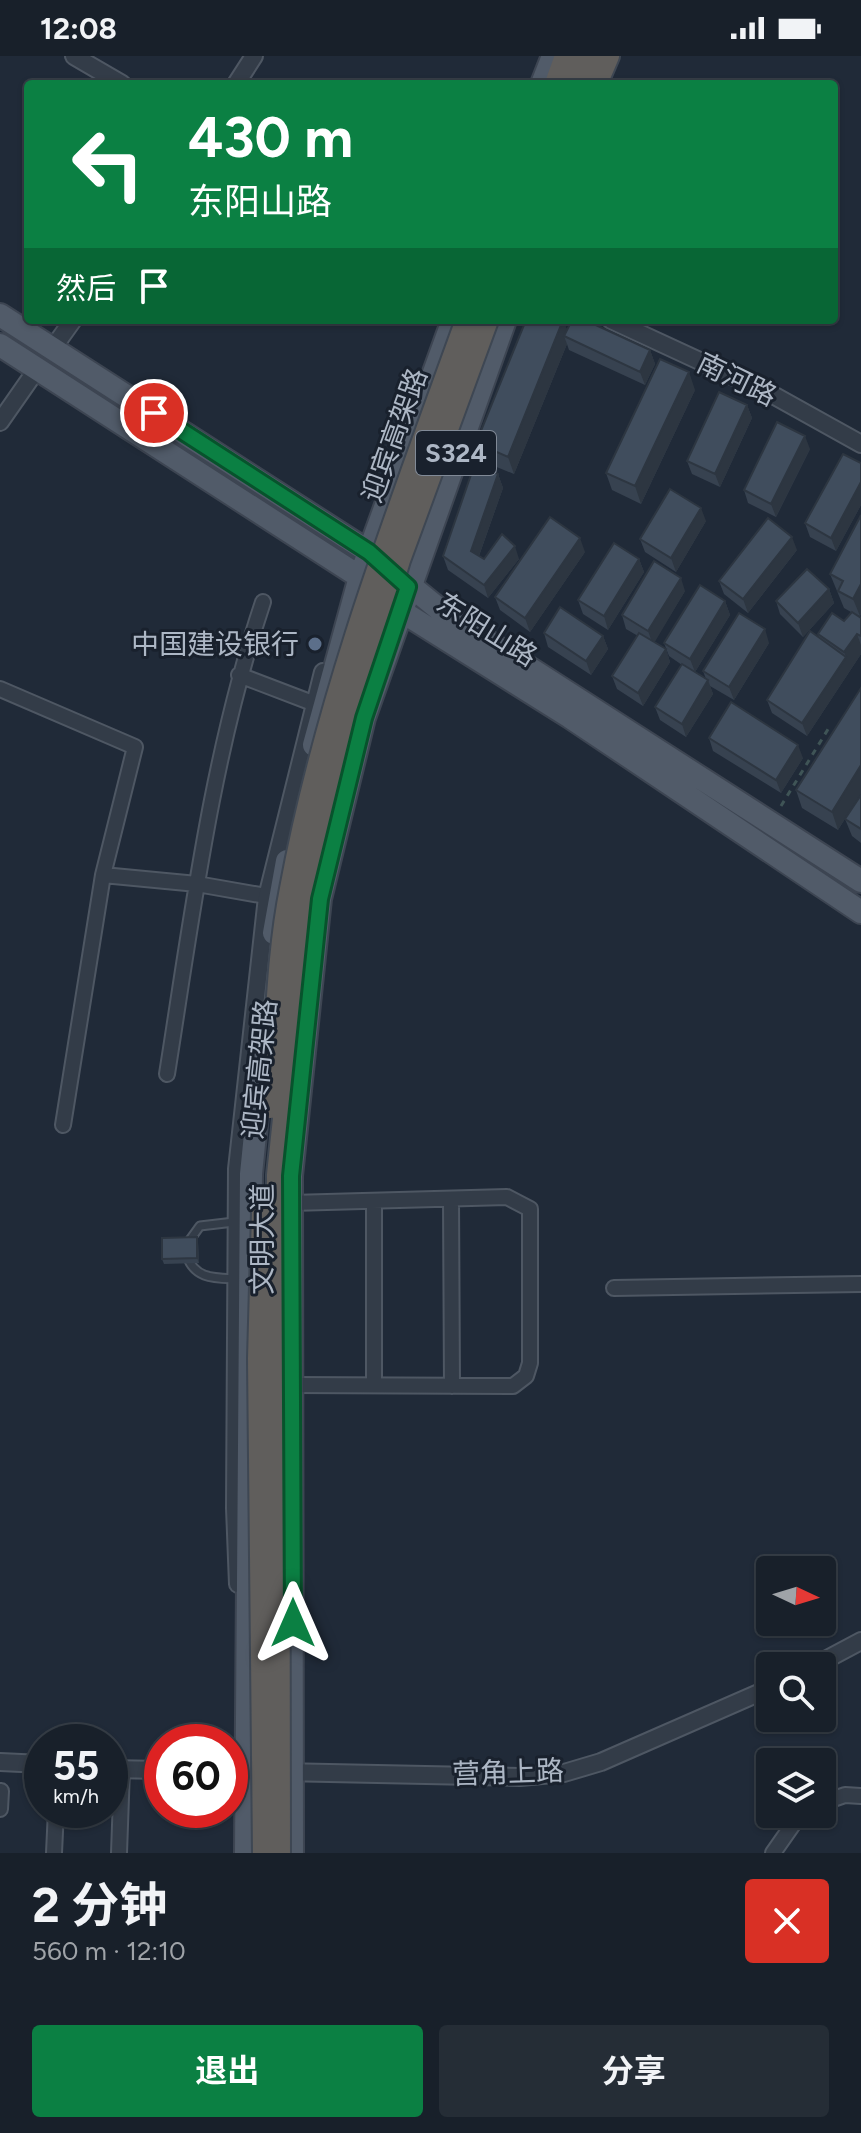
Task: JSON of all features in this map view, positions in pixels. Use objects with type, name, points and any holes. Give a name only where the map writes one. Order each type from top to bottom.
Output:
[{"type":"highway","points":[[557,80],[566,56]]},
{"type":"highway","points":[[580,80],[589,56]]},
{"type":"highway","points":[[597,80],[606,56]]},
{"type":"highway","name":"迎宾高架路","points":[[264,1853],[259,1359],[263,1176],[290,890],[339,695],[382,555],[466,324]]},
{"type":"highway","name":"迎宾高架路","points":[[279,1853],[278,1175],[308,894],[352,715],[399,560],[486,324]]},
{"type":"main road","points":[[544,80],[553,56]]},
{"type":"main road","name":"东阳山路","points":[[0,315],[369,552],[408,587],[861,881]]},
{"type":"main road","name":"文明大道","points":[[238,1724],[251,1174],[272,897],[318,705],[360,577],[452,324]]},
{"type":"main road","name":"文明大道","points":[[292,1853],[291,1203],[320,899],[364,718],[504,324]]},
{"type":"main road","name":"东阳山路","points":[[0,345],[360,577],[401,611],[570,717],[861,912]]},
{"type":"main road","name":"文明大道","points":[[243,1828],[246,1853]]},
{"type":"street","points":[[74,56],[115,80]]},
{"type":"street","points":[[239,80],[254,56]]},
{"type":"street","points":[[53,348],[70,324]]},
{"type":"street","name":"南河路","points":[[620,324],[773,395],[861,444]]},
{"type":"street","points":[[0,422],[37,369]]},
{"type":"street","points":[[167,1074],[197,884],[239,675],[263,602]]},
{"type":"street","points":[[239,675],[318,705]]},
{"type":"street","points":[[0,689],[135,747],[103,875],[63,1125]]},
{"type":"street","points":[[103,875],[197,884],[272,897],[234,1222],[237,1724]]},
{"type":"street","points":[[291,1203],[507,1197],[530,1209],[530,1363],[526,1376],[513,1386],[292,1385]]},
{"type":"street","points":[[451,1199],[452,1386]]},
{"type":"street","points":[[374,1201],[374,1384]]},
{"type":"street","points":[[614,1288],[861,1284]]},
{"type":"street","points":[[836,1654],[861,1641]]},
{"type":"street","name":"营角上路","points":[[248,1772],[520,1777],[564,1773],[601,1762],[756,1694]]},
{"type":"street","points":[[0,1762],[24,1763]]},
{"type":"street","points":[[0,1809],[1,1791]]},
{"type":"street","points":[[836,1798],[861,1796]]},
{"type":"street","points":[[54,1853],[55,1828]]},
{"type":"street","points":[[118,1828],[119,1853]]},
{"type":"street","points":[[773,1853],[790,1828]]},
{"type":"lane","points":[[234,1222],[200,1226],[189,1237],[186,1253],[191,1266],[202,1276],[236,1279]]},
{"type":"path","points":[[770,823],[830,726]]},
{"type":"building","points":[[524,324],[561,324],[508,457],[476,443]]},
{"type":"building","points":[[570,324],[594,324],[650,350],[640,372],[564,336]]},
{"type":"building","points":[[660,359],[689,372],[635,486],[606,473]]},
{"type":"building","points":[[719,392],[747,405],[715,474],[687,461]]},
{"type":"building","points":[[777,422],[805,436],[771,504],[744,490]]},
{"type":"building","points":[[843,454],[861,463],[861,482],[831,538],[805,523]]},
{"type":"building","points":[[475,463],[498,474],[471,551],[484,559],[502,534],[515,546],[484,585],[443,556]]},
{"type":"building","points":[[670,489],[701,508],[671,558],[640,539]]},
{"type":"building","points":[[861,515],[861,584],[853,599],[838,591],[843,581],[830,574]]},
{"type":"building","points":[[550,517],[580,538],[525,618],[495,597]]},
{"type":"building","points":[[768,518],[792,537],[743,599],[719,581]]},
{"type":"building","points":[[614,543],[639,559],[604,616],[578,600]]},
{"type":"building","points":[[654,561],[681,578],[648,631],[622,615]]},
{"type":"building","points":[[807,569],[829,589],[798,623],[776,601]]},
{"type":"building","points":[[700,585],[725,601],[690,659],[664,643]]},
{"type":"building","points":[[560,607],[603,636],[586,661],[544,633]]},
{"type":"building","points":[[852,612],[861,618],[861,636],[857,634],[844,652],[818,634],[832,613],[844,621]]},
{"type":"building","points":[[739,613],[765,629],[729,687],[703,671]]},
{"type":"building","points":[[810,631],[846,657],[802,723],[767,700]]},
{"type":"building","points":[[639,633],[666,649],[638,693],[612,676]]},
{"type":"building","points":[[682,664],[708,680],[682,724],[655,707]]},
{"type":"building","points":[[861,688],[861,765],[832,812],[796,790]]},
{"type":"building","points":[[731,702],[798,745],[776,780],[709,738]]},
{"type":"building","points":[[861,795],[861,829],[845,819]]},
{"type":"building","points":[[197,1237],[197,1258],[162,1259],[162,1238]]},
{"type":"place","name":"中国建设银行","points":[[315,644]]},
{"type":"route","points":[[154,413],[369,552],[408,587],[364,718],[320,899],[291,1176],[293,1623]]}]
